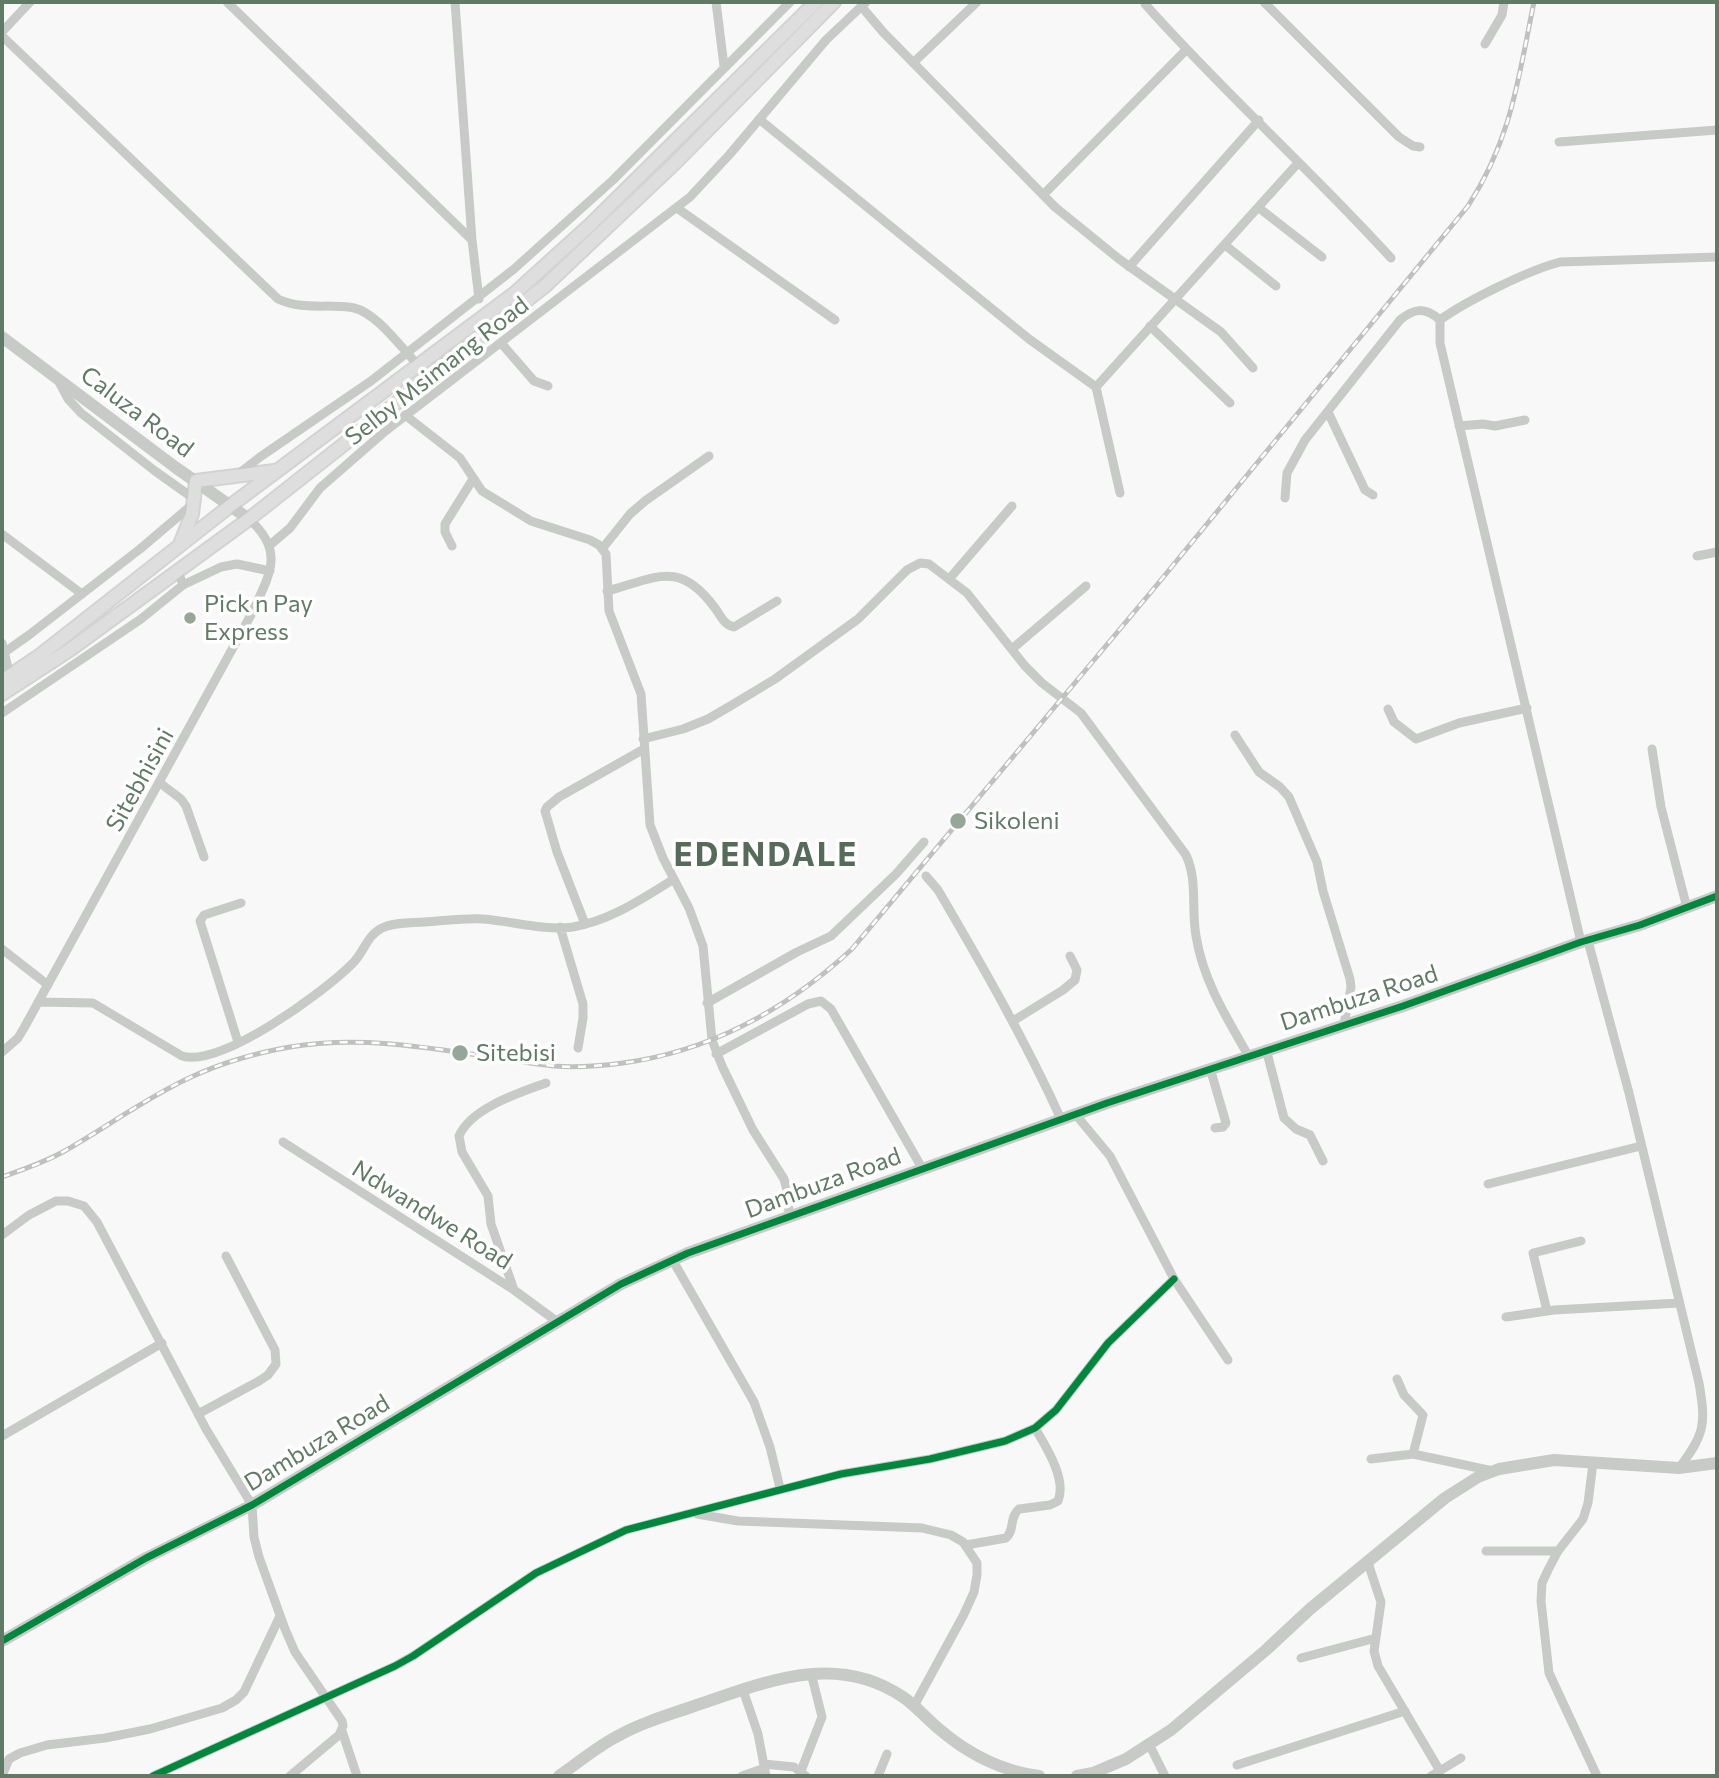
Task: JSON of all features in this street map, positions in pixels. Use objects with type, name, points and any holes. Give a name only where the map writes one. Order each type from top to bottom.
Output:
[{"type":"main road","name":"Selby Msimang Road","points":[[6,678],[80,626],[230,506],[534,277],[816,2]]},
{"type":"main road","name":"Selby Msimang Road","points":[[2,694],[71,649],[249,519],[545,286],[675,163],[834,2]]},
{"type":"main road","points":[[180,546],[188,528],[195,481],[277,470]]},
{"type":"street","points":[[30,2],[2,34],[278,299],[292,306],[353,308],[364,312],[419,366]]},
{"type":"street","points":[[227,2],[472,240]]},
{"type":"street","points":[[455,2],[472,240],[479,299]]},
{"type":"street","points":[[716,2],[724,66]]},
{"type":"street","points":[[235,477],[407,354],[479,299],[561,229],[790,2]]},
{"type":"street","points":[[913,63],[977,2]]},
{"type":"street","points":[[1264,2],[1398,137],[1420,147]]},
{"type":"street","points":[[1485,44],[1502,15],[1504,2]]},
{"type":"street","points":[[249,519],[270,545],[290,528],[320,488],[405,415],[677,208],[705,183],[819,48],[863,4],[913,63],[1043,195],[1129,267],[1221,332],[1253,368]]},
{"type":"street","points":[[1145,4],[1186,50],[1259,120],[1391,258]]},
{"type":"street","points":[[1043,195],[1186,50]]},
{"type":"street","points":[[759,119],[1029,339],[1096,387],[1120,493]]},
{"type":"street","points":[[1129,267],[1259,120]]},
{"type":"street","points":[[1559,142],[1717,130]]},
{"type":"street","points":[[1096,387],[1298,163]]},
{"type":"street","points":[[677,208],[835,320]]},
{"type":"street","points":[[1259,208],[1322,257]]},
{"type":"street","points":[[1225,245],[1276,286]]},
{"type":"street","points":[[1440,320],[1491,292],[1560,262],[1717,257]]},
{"type":"street","points":[[1285,498],[1287,473],[1294,458],[1400,320],[1413,311],[1427,310],[1440,320]]},
{"type":"street","points":[[1440,320],[1440,343],[1527,708],[1585,942],[1596,966],[1642,1146],[1699,1383],[1704,1423],[1695,1445],[1679,1468]]},
{"type":"street","points":[[1150,326],[1230,403]]},
{"type":"street","name":"Caluza Road","points":[[2,337],[249,519]]},
{"type":"street","points":[[501,342],[534,380],[548,386]]},
{"type":"street","points":[[6,678],[3,649],[82,594],[140,549],[193,501],[81,412],[68,399],[57,378]]},
{"type":"street","points":[[1328,412],[1365,489],[1373,495]]},
{"type":"street","points":[[405,415],[460,458],[482,491],[531,521],[590,540],[603,549],[607,562],[607,591],[612,620],[641,694],[650,825],[693,918],[702,946],[709,1029],[716,1054],[753,1130],[784,1180],[789,1216]]},
{"type":"street","points":[[1459,426],[1495,426],[1525,419]]},
{"type":"street","points":[[603,549],[630,514],[709,456]]},
{"type":"street","points":[[452,546],[445,532],[445,524],[473,478]]},
{"type":"street","points":[[950,579],[1012,506]]},
{"type":"street","points":[[2,534],[82,594]]},
{"type":"street","name":"Sitebhisini","points":[[2,1052],[18,1038],[252,613],[270,571],[273,559],[270,545]]},
{"type":"street","points":[[1697,556],[1717,552]]},
{"type":"street","points":[[2,713],[141,619],[183,585],[221,567],[237,564],[270,571]]},
{"type":"street","points":[[585,924],[557,852],[545,811],[547,807],[643,744],[708,719],[775,679],[858,619],[914,565],[929,564],[967,593],[1042,683],[1087,720],[1186,855],[1193,874],[1194,926],[1202,962],[1224,1016],[1248,1055]]},
{"type":"street","points":[[178,571],[183,585]]},
{"type":"street","points":[[607,591],[664,575],[679,577],[702,593],[730,627],[744,623],[777,601]]},
{"type":"street","points":[[1012,649],[1086,586]]},
{"type":"street","points":[[1388,709],[1394,722],[1418,739],[1459,723],[1527,708]]},
{"type":"street","points":[[1235,734],[1259,772],[1286,792],[1309,842],[1350,979],[1344,1024]]},
{"type":"street","points":[[1652,748],[1661,807],[1687,908]]},
{"type":"street","points":[[160,783],[186,806],[204,857]]},
{"type":"street","points":[[707,1003],[831,936],[896,874],[924,842]]},
{"type":"street","points":[[926,876],[937,890],[1013,1020],[1061,1119]]},
{"type":"street","points":[[38,1002],[93,1003],[189,1058],[209,1054],[238,1042],[275,1024],[303,1006],[355,962],[373,933],[384,927],[478,919],[560,927],[585,924],[613,914],[674,879]]},
{"type":"street","name":"Dambuza Road","points":[[2,1641],[146,1558],[252,1505],[621,1284],[672,1259],[1061,1119],[1402,1006],[1717,896]]},
{"type":"street","points":[[238,1042],[200,921],[204,915],[241,903]]},
{"type":"street","points":[[560,927],[583,1004],[578,1048]]},
{"type":"street","points":[[2,949],[48,985]]},
{"type":"street","points":[[1013,1020],[1075,980],[1077,970],[1070,956]]},
{"type":"street","points":[[716,1054],[808,1004],[816,1001],[826,1004],[843,1028],[922,1168]]},
{"type":"street","points":[[1266,1049],[1284,1118],[1296,1129],[1310,1135],[1322,1161]]},
{"type":"street","points":[[1210,1068],[1226,1123],[1223,1127],[1215,1128]]},
{"type":"street","points":[[514,1290],[491,1223],[488,1196],[463,1152],[459,1136],[469,1122],[496,1104],[546,1083]]},
{"type":"street","points":[[1076,1115],[1116,1166],[1174,1279],[1228,1360]]},
{"type":"street","name":"Ndwandwe Road","points":[[283,1142],[514,1290],[559,1323]]},
{"type":"street","points":[[1488,1184],[1642,1146]]},
{"type":"street","points":[[2,1235],[29,1215],[57,1201],[84,1206],[97,1222],[198,1414],[252,1505],[254,1537],[259,1557],[280,1616],[295,1652],[342,1721],[342,1731],[357,1776]]},
{"type":"street","points":[[1547,1311],[1533,1253],[1581,1241]]},
{"type":"street","points":[[198,1414],[259,1381],[268,1375],[276,1364],[275,1350],[226,1256]]},
{"type":"street","points":[[672,1259],[754,1402],[770,1447],[780,1488]]},
{"type":"street","points":[[153,1776],[413,1656],[536,1573],[626,1530],[780,1488],[841,1474],[930,1459],[1005,1441],[1035,1427],[1056,1410],[1108,1343],[1174,1279]]},
{"type":"street","points":[[1506,1317],[1547,1311],[1679,1303]]},
{"type":"street","points":[[2,1436],[162,1343]]},
{"type":"street","points":[[1397,1379],[1404,1395],[1423,1415],[1413,1454]]},
{"type":"street","points":[[966,1545],[1006,1538],[1010,1534],[1013,1516],[1019,1509],[1058,1502],[1058,1476],[1035,1427]]},
{"type":"street","points":[[1371,1459],[1413,1454],[1493,1471]]},
{"type":"street","points":[[1077,1776],[1109,1767],[1149,1744],[1179,1722],[1266,1650],[1310,1609],[1460,1487],[1493,1471],[1554,1460],[1679,1468],[1717,1463]]},
{"type":"street","points":[[1593,1463],[1588,1503],[1583,1519],[1558,1551],[1542,1587],[1549,1673],[1597,1776]]},
{"type":"street","points":[[695,1513],[738,1521],[922,1528],[951,1535],[966,1545],[976,1563],[977,1585],[914,1706]]},
{"type":"street","points":[[1486,1551],[1558,1551]]},
{"type":"street","points":[[1368,1563],[1381,1602],[1374,1651],[1378,1666],[1440,1771]]},
{"type":"street","points":[[2,1776],[9,1759],[36,1748],[150,1729],[206,1714],[236,1700],[246,1689],[280,1616]]},
{"type":"street","points":[[1301,1658],[1376,1638]]},
{"type":"street","points":[[742,1776],[788,1765],[803,1773],[822,1717],[811,1673]]},
{"type":"street","points":[[559,1776],[619,1735],[662,1717],[769,1681],[811,1673],[846,1675],[875,1683],[904,1697],[959,1743],[1007,1773],[1039,1776]]},
{"type":"street","points":[[743,1690],[758,1734],[765,1769]]},
{"type":"street","points":[[1237,1765],[1405,1711]]},
{"type":"street","points":[[290,1776],[342,1731]]},
{"type":"street","points":[[1149,1744],[1165,1776]]},
{"type":"street","points":[[878,1776],[887,1754]]},
{"type":"street","points":[[1431,1776],[1461,1758]]},
{"type":"railway","points":[[2,1177],[61,1153],[189,1078],[264,1052],[323,1043],[356,1042],[422,1047],[554,1066],[623,1063],[687,1049],[746,1024],[827,971],[852,949],[1156,586],[1468,206],[1483,181],[1504,132],[1518,82],[1534,2]]},
{"type":"cycle path","points":[[2,1641],[146,1558],[252,1505],[621,1284],[688,1253],[1107,1103],[1403,1006],[1717,896]]},
{"type":"cycle path","points":[[153,1776],[395,1666],[536,1573],[626,1530],[841,1474],[930,1459],[1005,1441],[1035,1428],[1056,1410],[1108,1343],[1174,1279]]},
{"type":"place","name":"Pick n Pay Express","points":[[190,618]]},
{"type":"place","name":"Sikoleni","points":[[958,821]]},
{"type":"place","name":"Sitebisi","points":[[460,1053]]},
{"type":"district","name":"EDENDALE","points":[[766,855]]}]
